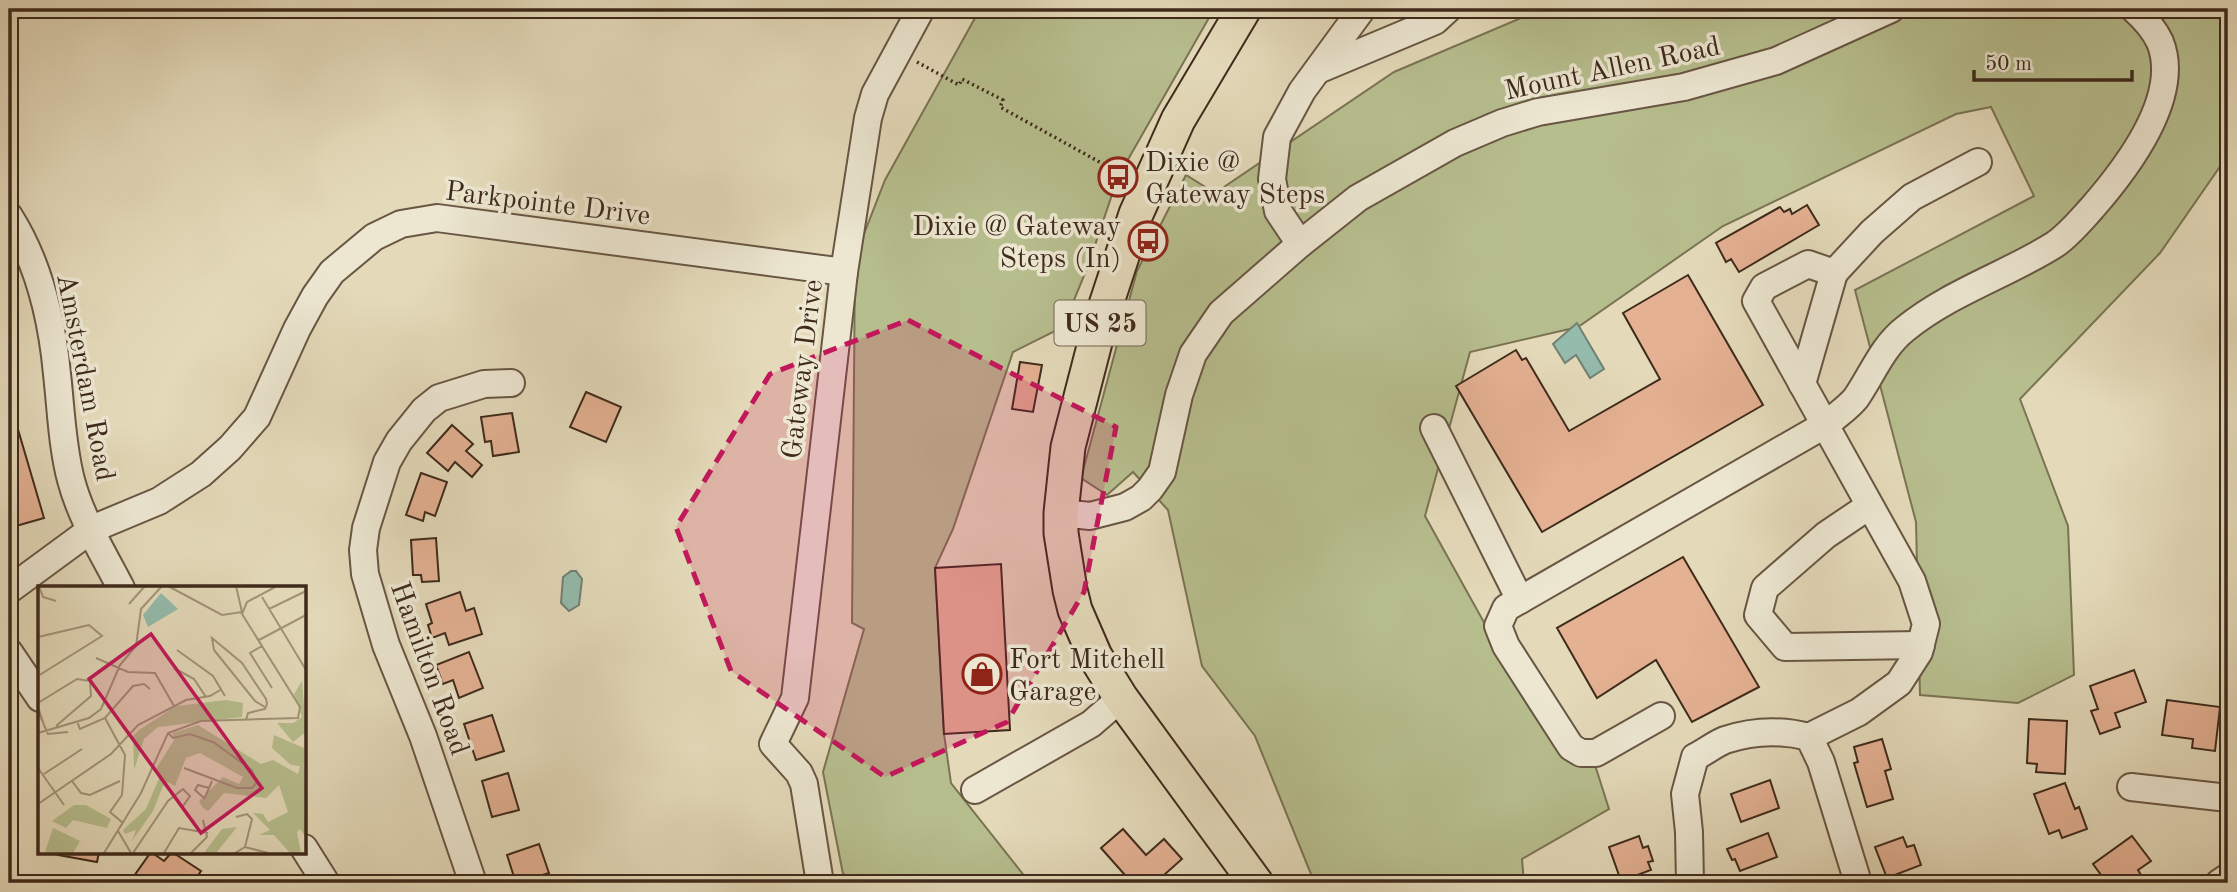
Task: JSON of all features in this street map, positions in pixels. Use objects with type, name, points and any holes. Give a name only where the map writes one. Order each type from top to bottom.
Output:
[{"type":"main road","name":"US 25","points":[[1244,9],[1178,120],[1125,246],[1100,323],[1068,447],[1061,533],[1075,610],[1095,656],[1121,698],[1256,883]]},
{"type":"street","name":"Gateway Drive","points":[[820,883],[804,784],[799,773],[773,744],[795,698],[844,272],[868,118],[875,94],[920,9]]},
{"type":"street","points":[[1300,244],[1278,211],[1272,179],[1277,137],[1302,91],[1362,9]]},
{"type":"street","points":[[1318,70],[1435,21],[1448,9]]},
{"type":"street","name":"Mount Allen Road","points":[[1061,513],[1090,516],[1125,507],[1150,489],[1162,472],[1179,394],[1193,354],[1221,313],[1357,198],[1455,143],[1502,123],[1538,112],[1684,87],[1776,61],[1891,9]]},
{"type":"street","points":[[1661,716],[1596,754],[1581,753],[1571,747],[1506,646],[1498,626],[1513,604],[1824,426],[1855,399],[1874,365],[1903,330],[1933,310],[2056,244],[2110,187],[2139,147],[2161,98],[2164,70],[2160,44],[2152,28],[2134,9]]},
{"type":"street","points":[[1802,384],[1834,273],[1872,232],[1912,197],[1978,162]]},
{"type":"street","name":"Amsterdam Road","points":[[9,216],[28,249],[40,280],[57,369],[71,480],[81,509],[120,586]]},
{"type":"street","name":"Parkpointe Drive","points":[[10,588],[92,529],[159,501],[201,474],[230,448],[257,417],[297,329],[332,272],[374,237],[401,224],[437,218],[844,272]]},
{"type":"street","points":[[1690,883],[1685,794],[1695,757],[1723,741],[1754,734],[1788,731],[1809,737],[1859,712],[1899,683],[1919,652],[1926,624],[1912,581],[1756,301],[1765,288],[1808,264],[1834,273]]},
{"type":"street","name":"Hamilton Road","points":[[473,883],[423,736],[386,645],[365,574],[363,550],[366,528],[387,461],[424,410],[439,398],[484,384],[511,383]]},
{"type":"street","points":[[1434,428],[1513,604]]},
{"type":"street","points":[[1869,506],[1826,536],[1765,588],[1758,615],[1785,647],[1921,645]]},
{"type":"street","points":[[9,652],[38,695]]},
{"type":"street","points":[[975,790],[1091,724],[1121,698]]},
{"type":"street","points":[[1809,737],[1821,762],[1856,876]]},
{"type":"street","points":[[2131,788],[2228,798]]},
{"type":"street","points":[[306,851],[326,883]]},
{"type":"street","points":[[2219,883],[2228,877]]},
{"type":"path","points":[[897,51],[959,85],[962,79],[1003,100],[1000,107],[1148,188]]},
{"type":"highlighted area","points":[[908,320],[1116,427],[1084,592],[1007,722],[885,777],[731,671],[676,527],[770,374]]},
{"type":"shaded area","points":[[980,9],[1214,9],[1118,177],[1088,266],[1063,327],[1013,352],[953,529],[935,568],[944,734],[951,783],[1030,883],[864,883],[843,874],[823,772],[864,629],[852,623],[855,257],[885,180]]},
{"type":"shaded area","points":[[1542,9],[2228,9],[2228,155],[2160,253],[2020,399],[2068,526],[2074,675],[2018,703],[1920,695],[1916,522],[1855,290],[2034,196],[1991,107],[1956,114],[1723,226],[1578,327],[1470,352],[1425,516],[1541,725],[1588,743],[1609,809],[1522,859],[1524,883],[1340,883],[1313,879],[1255,736],[1202,666],[1168,510],[1133,472],[1107,495],[1081,478],[1137,271],[1186,175],[1215,193],[1394,72]]},
{"type":"shaded area","points":[[1577,323],[1604,369],[1590,378],[1576,355],[1565,363],[1553,344]]},
{"type":"shaded area","points":[[576,571],[582,579],[579,605],[569,611],[561,603],[563,577]]},
{"type":"building","points":[[1807,205],[1819,225],[1739,272],[1731,259],[1726,262],[1716,243],[1780,207],[1784,212],[1790,209],[1792,214]]},
{"type":"building","points":[[1688,275],[1763,405],[1542,532],[1456,386],[1516,350],[1522,360],[1526,358],[1569,431],[1660,379],[1623,313]]},
{"type":"building","points":[[1020,362],[1042,365],[1033,412],[1012,409]]},
{"type":"building","points":[[586,392],[621,407],[606,442],[570,427]]},
{"type":"building","points":[[2228,408],[2228,441],[2221,440]]},
{"type":"building","points":[[12,409],[44,518],[16,526],[9,500],[9,410]]},
{"type":"building","points":[[512,413],[519,452],[493,456],[491,441],[485,442],[481,417]]},
{"type":"building","points":[[452,425],[473,444],[466,451],[482,465],[472,477],[455,462],[448,471],[427,453]]},
{"type":"building","points":[[421,473],[447,482],[435,516],[425,512],[423,521],[406,515]]},
{"type":"building","points":[[436,538],[439,581],[422,582],[421,575],[413,575],[411,540]]},
{"type":"building","points":[[1683,557],[1759,687],[1692,722],[1656,660],[1597,698],[1557,628]]},
{"type":"building","points":[[1001,564],[1010,730],[944,734],[935,568]]},
{"type":"building","points":[[460,592],[466,611],[474,608],[482,634],[449,645],[445,633],[432,638],[428,625],[432,623],[426,604]]},
{"type":"building","points":[[469,652],[483,688],[459,698],[453,680],[443,684],[436,665]]},
{"type":"building","points":[[2134,670],[2146,702],[2115,713],[2120,727],[2100,734],[2091,711],[2098,709],[2090,686]]},
{"type":"building","points":[[2167,700],[2220,707],[2215,751],[2192,748],[2193,739],[2162,735]]},
{"type":"building","points":[[492,715],[504,751],[476,760],[464,724]]},
{"type":"building","points":[[2029,719],[2067,721],[2065,774],[2036,772],[2037,764],[2027,763]]},
{"type":"building","points":[[1882,739],[1891,769],[1885,771],[1893,799],[1867,807],[1854,763],[1858,762],[1854,747]]},
{"type":"building","points":[[508,773],[519,810],[492,817],[482,781]]},
{"type":"building","points":[[1770,780],[1779,808],[1741,822],[1731,794]]},
{"type":"building","points":[[2065,783],[2075,809],[2079,807],[2087,829],[2062,838],[2059,830],[2049,834],[2034,794]]},
{"type":"building","points":[[1123,829],[1146,855],[1164,839],[1182,859],[1155,883],[1132,883],[1101,848]]},
{"type":"building","points":[[1768,833],[1777,857],[1740,871],[1727,849]]},
{"type":"building","points":[[1639,836],[1643,848],[1648,846],[1653,861],[1648,862],[1651,870],[1621,881],[1609,847]]},
{"type":"building","points":[[2132,836],[2151,861],[2138,870],[2141,875],[2130,883],[2107,883],[2093,864]]},
{"type":"building","points":[[1903,837],[1907,847],[1914,845],[1921,865],[1887,878],[1875,847]]},
{"type":"building","points":[[539,844],[549,873],[516,883],[507,855]]},
{"type":"building","points":[[58,854],[99,854],[97,862]]},
{"type":"building","points":[[150,854],[164,861],[170,854],[175,854],[201,871],[193,883],[146,883],[134,876]]},
{"type":"place","name":"Dixie @ Gateway Steps","points":[[1118,177]]},
{"type":"place","name":"Dixie @ Gateway Steps (In)","points":[[1148,241]]},
{"type":"place","name":"Fort Mitchell Garage","points":[[982,674]]}]
